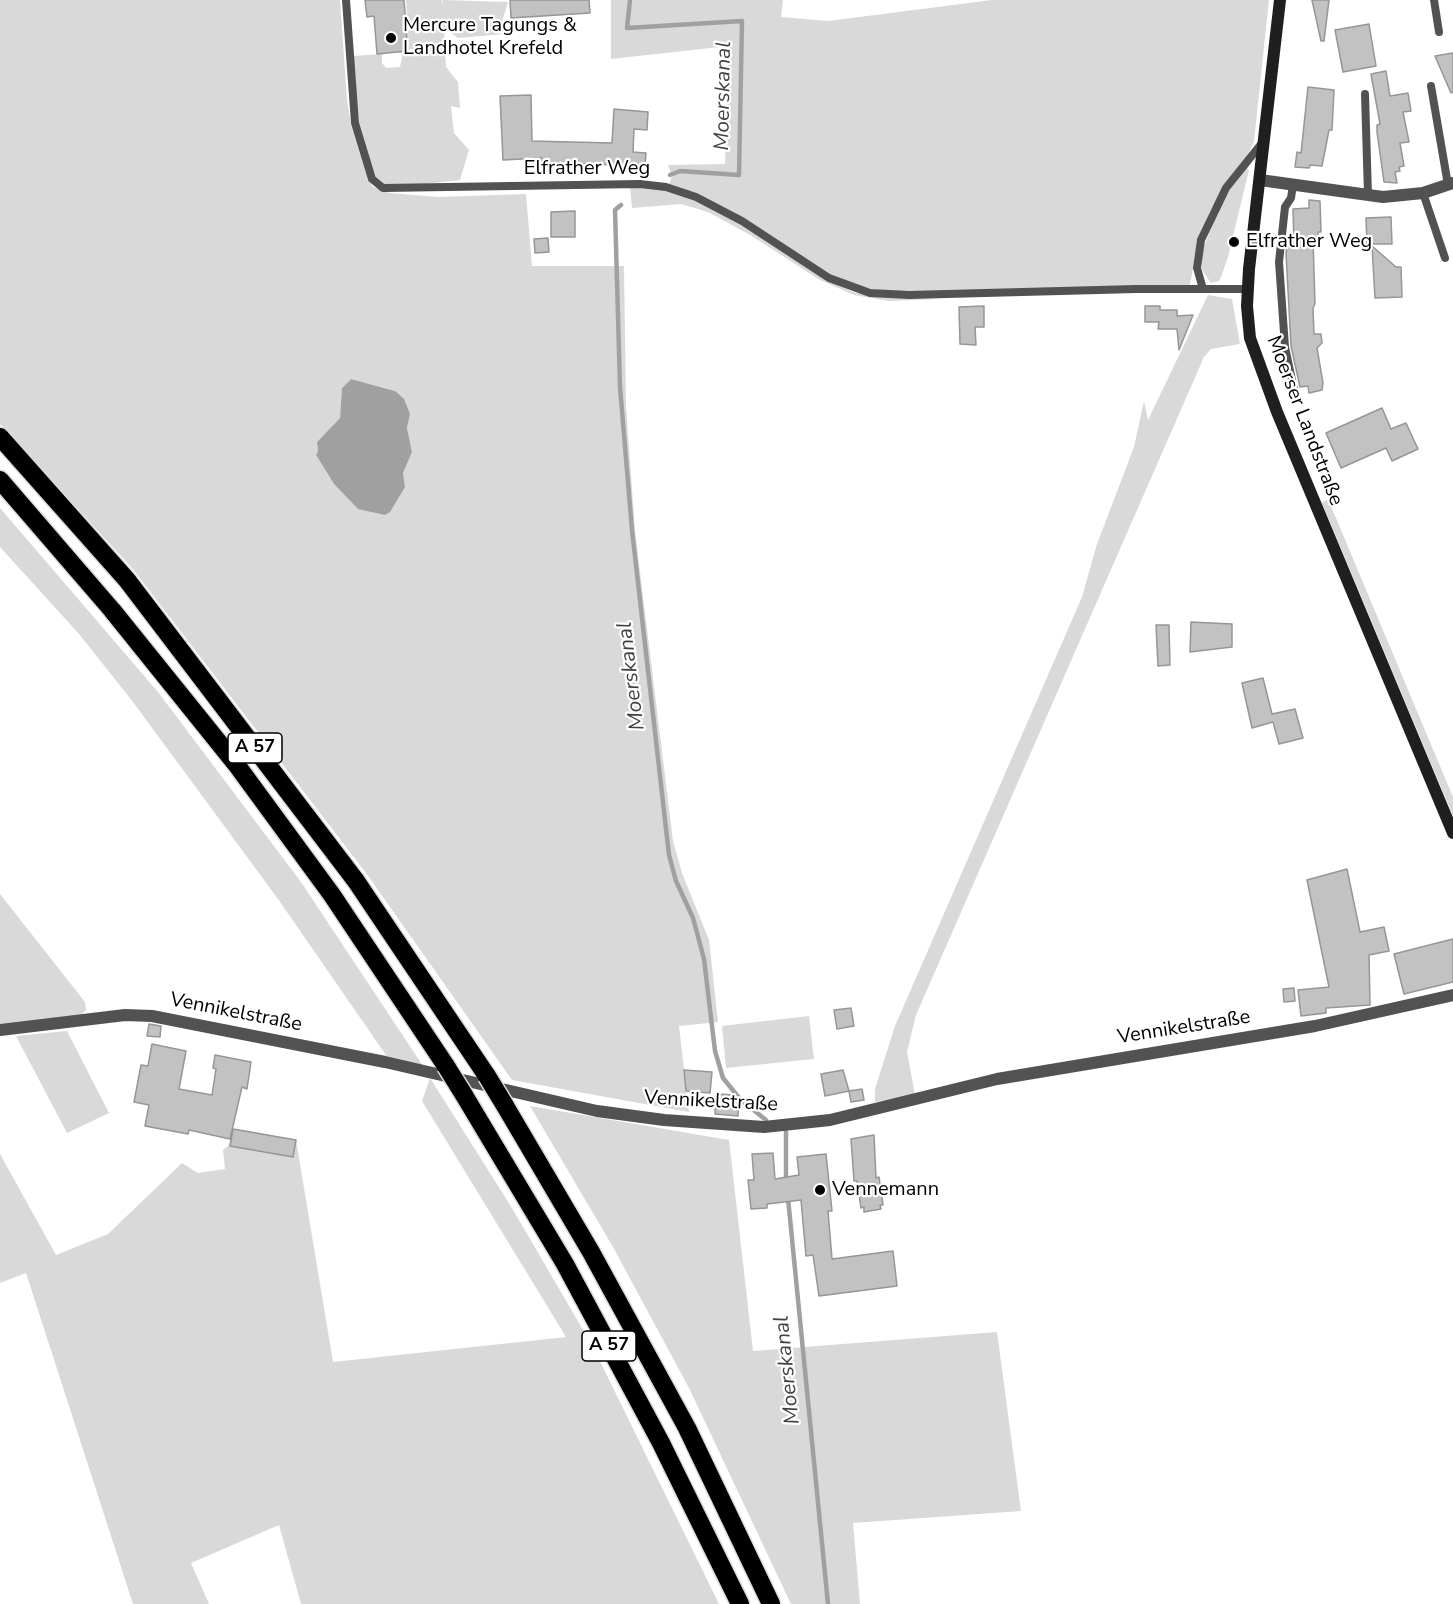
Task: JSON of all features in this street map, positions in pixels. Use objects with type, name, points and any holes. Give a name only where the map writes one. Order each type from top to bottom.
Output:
[{"type":"highway","name":"A 57","points":[[0,437],[127,579],[356,881],[487,1076],[591,1252],[687,1428],[771,1604]]},
{"type":"highway","name":"A 57","points":[[0,480],[112,610],[237,764],[332,895],[446,1066],[571,1275],[661,1443],[740,1604]]},
{"type":"main road","name":"Moerser Landstraße","points":[[1280,0],[1248,289],[1250,338],[1259,366],[1453,833]]},
{"type":"street","points":[[1260,180],[1368,195],[1403,197],[1450,184]]},
{"type":"street","name":"Vennikelstraße","points":[[0,1030],[125,1016],[152,1016],[385,1062],[597,1111],[664,1120],[764,1127],[830,1120],[997,1079],[1315,1026],[1453,995]]},
{"type":"lane","name":"Elfrather Weg","points":[[346,0],[355,123],[372,179],[383,188],[629,184],[666,187],[696,197],[742,221],[829,278],[870,293],[909,295],[1248,289]]},
{"type":"lane","points":[[1434,0],[1439,32]]},
{"type":"lane","points":[[1431,86],[1450,184]]},
{"type":"lane","points":[[1365,94],[1368,195]]},
{"type":"lane","points":[[1203,289],[1197,268],[1201,240],[1226,188],[1264,139]]},
{"type":"lane","points":[[1293,185],[1291,198],[1285,207],[1279,262],[1285,347],[1295,394]]},
{"type":"lane","points":[[1423,193],[1445,258]]},
{"type":"shaded area","points":[[0,0],[340,0],[351,125],[368,180],[373,187],[390,193],[438,197],[526,194],[532,266],[624,266],[626,405],[635,531],[673,841],[682,873],[709,940],[718,1022],[679,1026],[689,1112],[512,1080],[366,873],[132,568],[0,424]],"holes":[[[351,379],[395,391],[410,414],[407,428],[412,452],[403,473],[405,487],[358,509],[334,484],[316,455],[317,442],[340,418],[342,388]]]},
{"type":"shaded area","points":[[406,0],[442,0],[442,6],[443,0],[508,2],[502,22],[504,34],[458,38],[444,28],[446,67],[458,82],[460,108],[451,106],[454,133],[469,150],[460,180],[409,186],[384,185],[376,178],[359,122],[353,56],[382,54],[382,63],[386,68],[400,67],[403,53],[419,53],[419,49],[409,49]]},
{"type":"shaded area","points":[[611,0],[783,0],[781,17],[828,21],[992,0],[1269,0],[1254,141],[1248,154],[1224,186],[1198,239],[1190,285],[909,292],[871,289],[830,275],[698,194],[669,184],[672,177],[668,165],[725,164],[729,46],[611,59]]},
{"type":"shaded area","points":[[1247,168],[1249,170],[1228,257],[1219,281],[1211,283],[1202,270],[1201,254],[1218,211],[1229,191]]},
{"type":"shaded area","points":[[630,187],[665,190],[694,200],[742,224],[828,281],[853,292],[870,296],[940,299],[889,301],[854,295],[820,280],[752,236],[708,212],[681,204],[632,208]]},
{"type":"shaded area","points":[[1208,295],[1232,299],[1240,344],[1211,349],[1204,357],[916,1015],[907,1052],[915,1095],[875,1102],[875,1089],[895,1026],[1082,597],[1097,544],[1134,447],[1144,401],[1148,420]]},
{"type":"shaded area","points":[[351,379],[395,391],[404,399],[410,414],[407,428],[412,452],[403,473],[405,487],[390,512],[385,515],[358,509],[334,484],[316,455],[317,442],[340,418],[342,388]]},
{"type":"shaded area","points":[[1328,499],[1453,797],[1453,816],[1322,503]]},
{"type":"shaded area","points":[[0,508],[158,692],[301,882],[423,1066],[388,1058],[278,899],[133,702],[79,634],[0,547]]},
{"type":"shaded area","points":[[0,894],[85,1002],[86,1010],[80,1016],[0,1026]]},
{"type":"shaded area","points":[[809,1016],[814,1059],[726,1068],[722,1026]]},
{"type":"shaded area","points":[[67,1031],[109,1113],[67,1133],[16,1036]]},
{"type":"shaded area","points":[[430,1078],[512,1208],[593,1347],[719,1604],[301,1604],[279,1525],[191,1563],[209,1604],[133,1604],[26,1273],[0,1283],[0,1154],[56,1255],[108,1234],[182,1163],[198,1173],[225,1169],[223,1150],[229,1145],[232,1129],[296,1140],[333,1362],[566,1337],[422,1101]]},
{"type":"shaded area","points":[[530,1106],[729,1140],[753,1351],[997,1332],[1021,1511],[853,1523],[860,1604],[791,1604],[689,1388],[613,1247]]},
{"type":"building","name":"Mercure Tagungs & Landhotel Krefeld","points":[[365,0],[404,0],[408,51],[377,54],[374,16],[367,17]]},
{"type":"building","name":"Mercure Tagungs & Landhotel Krefeld","points":[[510,0],[589,0],[590,13],[511,18]]},
{"type":"building","points":[[1312,0],[1329,0],[1324,41],[1321,41]]},
{"type":"building","points":[[1369,24],[1376,66],[1343,72],[1335,30]]},
{"type":"building","points":[[1453,53],[1453,92],[1451,93],[1435,56]]},
{"type":"building","points":[[1386,71],[1390,96],[1408,93],[1411,111],[1403,112],[1409,142],[1400,143],[1404,166],[1399,167],[1400,171],[1395,172],[1397,183],[1384,182],[1377,132],[1377,125],[1380,124],[1371,74]]},
{"type":"building","points":[[1308,87],[1334,90],[1332,130],[1329,130],[1322,166],[1295,167],[1297,152],[1301,153]]},
{"type":"building","points":[[531,95],[532,141],[612,143],[614,109],[648,112],[647,130],[634,129],[633,152],[646,153],[645,166],[560,163],[542,161],[542,158],[503,160],[500,96]]},
{"type":"building","points":[[1309,200],[1320,201],[1321,232],[1318,232],[1318,239],[1313,239],[1315,304],[1313,308],[1314,334],[1321,334],[1322,343],[1317,348],[1323,383],[1322,390],[1309,393],[1308,386],[1300,387],[1291,346],[1286,253],[1287,247],[1294,246],[1293,209],[1309,208]]},
{"type":"building","points":[[575,211],[575,237],[551,237],[551,212]]},
{"type":"building","points":[[1391,217],[1392,244],[1367,244],[1366,218]]},
{"type":"building","points":[[548,238],[549,252],[535,253],[534,239]]},
{"type":"building","points":[[1372,246],[1396,267],[1401,267],[1402,297],[1375,298]]},
{"type":"building","points":[[984,306],[984,327],[975,327],[976,345],[960,344],[959,307]]},
{"type":"building","points":[[1145,306],[1160,306],[1160,310],[1177,310],[1177,316],[1193,315],[1179,350],[1177,329],[1158,329],[1159,322],[1145,322]]},
{"type":"building","points":[[1382,408],[1391,429],[1406,423],[1418,449],[1392,461],[1386,448],[1341,468],[1326,433]]},
{"type":"building","points":[[1191,622],[1232,624],[1232,647],[1190,652]]},
{"type":"building","points":[[1156,625],[1169,625],[1170,665],[1158,666]]},
{"type":"building","points":[[1263,678],[1272,714],[1295,709],[1303,738],[1279,744],[1273,722],[1252,728],[1242,683]]},
{"type":"building","points":[[1347,869],[1360,932],[1384,927],[1389,951],[1369,955],[1370,1005],[1326,1008],[1326,1013],[1301,1016],[1298,990],[1329,987],[1307,880]]},
{"type":"building","points":[[1453,939],[1453,982],[1404,994],[1394,954]]},
{"type":"building","points":[[1294,988],[1295,1001],[1284,1002],[1283,989]]},
{"type":"building","points":[[851,1008],[854,1026],[837,1029],[834,1010]]},
{"type":"building","points":[[149,1024],[161,1026],[160,1037],[147,1036]]},
{"type":"building","points":[[152,1044],[186,1051],[179,1089],[212,1095],[216,1069],[213,1068],[215,1055],[251,1062],[247,1089],[242,1087],[230,1139],[189,1130],[188,1134],[145,1126],[149,1105],[134,1102],[141,1065],[148,1066]]},
{"type":"building","points":[[684,1070],[712,1072],[710,1093],[686,1091]]},
{"type":"building","points":[[843,1070],[849,1091],[825,1096],[821,1074]]},
{"type":"building","points":[[862,1089],[864,1100],[851,1102],[849,1091]]},
{"type":"building","points":[[716,1094],[736,1095],[739,1099],[738,1116],[715,1114]]},
{"type":"building","points":[[233,1129],[296,1140],[293,1157],[230,1146]]},
{"type":"building","points":[[874,1135],[876,1178],[879,1177],[883,1205],[880,1205],[881,1209],[864,1212],[864,1207],[861,1208],[857,1181],[854,1181],[851,1139]]},
{"type":"building","points":[[773,1153],[775,1179],[799,1175],[797,1157],[826,1154],[832,1211],[828,1211],[832,1259],[893,1251],[897,1286],[819,1296],[813,1255],[806,1256],[801,1200],[767,1204],[767,1208],[751,1209],[748,1180],[754,1180],[752,1154]]},
{"type":"waterway","name":"Moerskanal","points":[[630,0],[627,28],[742,21],[739,175],[680,171],[670,175]]},
{"type":"waterway","name":"Moerskanal","points":[[621,205],[615,210],[620,387],[632,530],[669,855],[676,881],[693,918],[704,959],[715,1051],[723,1078],[740,1099],[766,1120]]},
{"type":"waterway","name":"Moerskanal","points":[[786,1132],[786,1183]]},
{"type":"waterway","name":"Moerskanal","points":[[788,1198],[828,1604]]},
{"type":"place","name":"Mercure Tagungs & Landhotel Krefeld","points":[[391,38]]},
{"type":"place","name":"Elfrather Weg","points":[[1234,242]]},
{"type":"place","name":"Vennemann","points":[[820,1190]]}]
